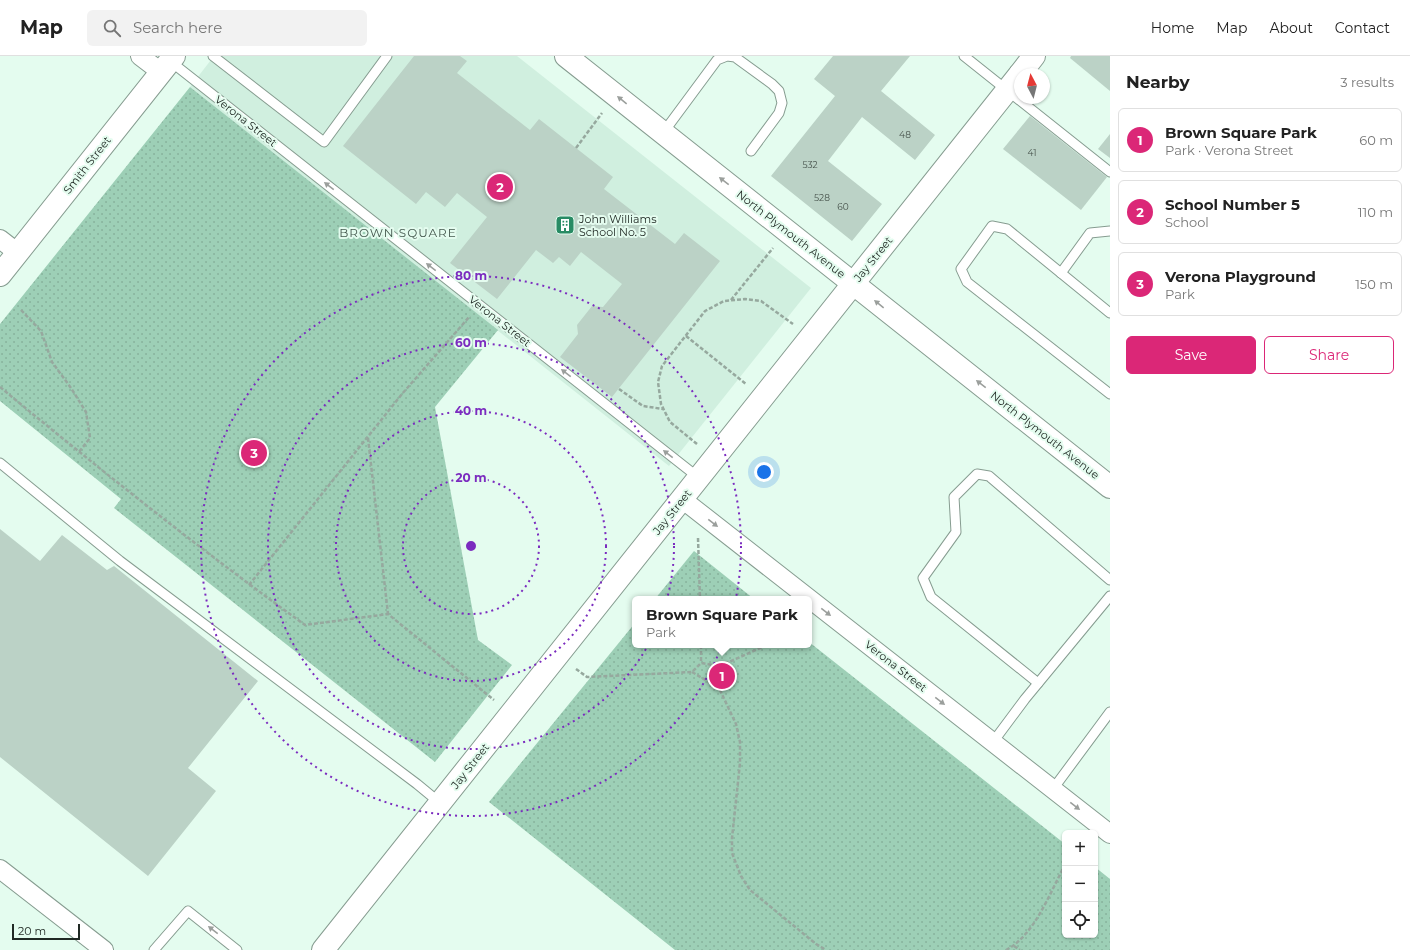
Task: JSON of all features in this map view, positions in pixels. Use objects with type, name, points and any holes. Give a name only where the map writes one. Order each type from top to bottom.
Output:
[{"type":"street","name":"Verona Street","points":[[140,56],[168,63]]},
{"type":"street","name":"North Plymouth Avenue","points":[[566,56],[1109,486]]},
{"type":"street","name":"Jay Street","points":[[1025,68],[1034,56]]},
{"type":"street","name":"Smith Street","points":[[0,275],[168,63]]},
{"type":"street","name":"Jay Street","points":[[323,950],[1014,82]]},
{"type":"street","points":[[0,239],[18,253]]},
{"type":"street","name":"Verona Street","points":[[682,499],[806,596]]},
{"type":"street","name":"Verona Street","points":[[812,601],[1110,834]]},
{"type":"street","points":[[0,869],[104,950]]},
{"type":"lane","points":[[213,56],[324,142],[387,56]]},
{"type":"lane","points":[[663,133],[717,60],[727,56],[735,57],[772,84],[779,91],[782,103],[779,113],[751,151]]},
{"type":"lane","points":[[964,56],[1014,78]]},
{"type":"lane","name":"Verona Street","points":[[168,63],[699,478]]},
{"type":"lane","points":[[1041,104],[1110,172]]},
{"type":"lane","points":[[1110,312],[1007,229],[992,226],[960,269],[967,282],[1110,394]]},
{"type":"lane","points":[[1061,273],[1090,233],[1110,231]]},
{"type":"lane","points":[[0,463],[120,561],[411,779],[440,803]]},
{"type":"lane","points":[[1038,683],[931,597],[923,578],[956,532],[954,497],[977,474],[989,476],[1110,580]]},
{"type":"lane","points":[[993,742],[1038,683],[1110,596]]},
{"type":"lane","points":[[1053,789],[1110,712]]},
{"type":"lane","points":[[154,950],[188,911],[238,950]]},
{"type":"path","points":[[576,148],[616,96]]},
{"type":"path","points":[[731,300],[787,230]]},
{"type":"path","points":[[714,459],[670,422],[661,404],[658,382],[662,366],[705,311],[724,301],[745,299],[761,301],[811,338]]},
{"type":"path","points":[[249,585],[402,394],[479,305]]},
{"type":"path","points":[[21,310],[41,331],[52,362],[86,412],[90,438],[79,452]]},
{"type":"path","points":[[686,336],[763,398]]},
{"type":"path","points":[[0,387],[79,452],[249,585],[306,625],[388,614]]},
{"type":"path","points":[[619,389],[643,406],[664,409]]},
{"type":"path","points":[[368,437],[388,614],[512,714]]},
{"type":"path","points":[[698,536],[700,596]]},
{"type":"path","points":[[692,672],[701,663],[701,648]]},
{"type":"path","points":[[701,663],[720,666],[760,648]]},
{"type":"path","points":[[557,656],[587,677],[692,672],[719,688]]},
{"type":"path","points":[[720,666],[719,688],[736,724],[740,742],[740,762],[732,838],[732,853],[741,876],[750,890],[816,944],[826,950]]},
{"type":"path","points":[[1006,950],[1014,946],[1028,930],[1043,908],[1064,866]]},
{"type":"path","points":[[1014,946],[1020,950]]},
{"type":"shaded area","points":[[214,56],[517,56],[811,288],[669,466],[190,87]]},
{"type":"shaded area","points":[[190,87],[498,330],[435,407],[478,640],[512,665],[435,762],[114,508],[121,499],[0,401],[0,324]]},
{"type":"shaded area","points":[[694,551],[750,596],[657,596]]},
{"type":"shaded area","points":[[632,627],[632,648],[812,648],[812,644],[1062,842],[1062,938],[1098,938],[1098,869],[1110,879],[1110,950],[675,950],[489,802]]},
{"type":"building","name":"John Williams School No. 5","points":[[414,56],[460,56],[467,61],[457,73],[530,130],[539,119],[613,177],[604,189],[675,244],[684,233],[720,261],[612,397],[560,357],[578,334],[577,325],[592,306],[603,307],[622,284],[581,252],[570,266],[559,257],[553,263],[536,250],[497,299],[450,263],[487,217],[457,193],[445,207],[426,192],[416,204],[343,146]]},
{"type":"building","points":[[833,56],[910,56],[881,91],[935,135],[915,160],[862,117],[828,161],[882,204],[852,241],[771,176],[835,96],[814,79]]},
{"type":"building","points":[[1071,56],[1110,56],[1110,91],[1070,58]]},
{"type":"building","points":[[1030,116],[1107,177],[1081,210],[1003,149]]},
{"type":"building","points":[[1110,134],[1110,158],[1098,149]]},
{"type":"building","points":[[0,529],[40,561],[62,535],[107,570],[114,566],[258,681],[188,768],[216,791],[148,876],[0,757]]},
{"type":"place","name":"School Number 5","points":[[500,187]]},
{"type":"place","name":"John Williams School No. 5","points":[[565,225]]},
{"type":"place","name":"Verona Playground","points":[[254,453]]},
{"type":"place","name":"Brown Square Park","points":[[722,676]]},
{"type":"district","name":"BROWN SQUARE","points":[[398,233]]}]
